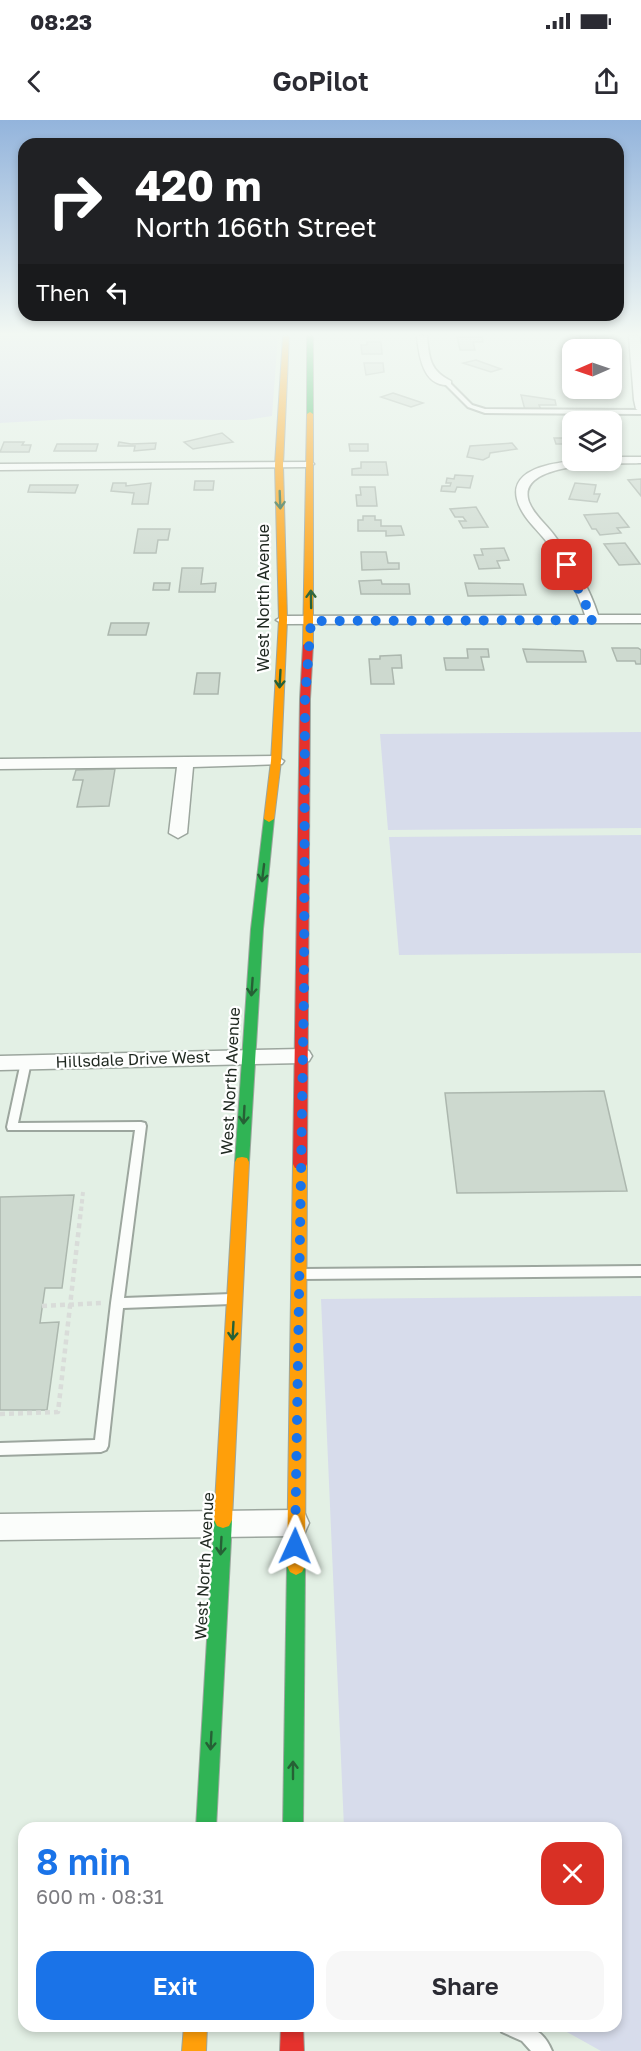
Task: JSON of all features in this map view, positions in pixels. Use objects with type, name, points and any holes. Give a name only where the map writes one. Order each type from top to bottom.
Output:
[{"type":"main road","name":"West North Avenue","points":[[207,1822],[248,1057],[257,929],[276,761],[283,621],[279,465],[281,426]]},
{"type":"main road","points":[[293,1822],[305,699],[311,621],[309,426]]},
{"type":"main road","points":[[194,2051],[196,2032]]},
{"type":"main road","points":[[292,2032],[292,2051]]},
{"type":"street","points":[[593,620],[575,578],[524,501],[523,487],[532,477],[545,469],[575,462],[641,460]]},
{"type":"street","points":[[0,467],[309,464]]},
{"type":"street","points":[[283,621],[641,619]]},
{"type":"street","points":[[0,764],[276,761]]},
{"type":"street","points":[[178,833],[185,762]]},
{"type":"street","name":"Hillsdale Drive West","points":[[0,1063],[302,1056]]},
{"type":"street","points":[[0,1527],[223,1522],[295,1523]]},
{"type":"lane","points":[[0,1449],[101,1446],[117,1303],[141,1125],[12,1127],[26,1062]]},
{"type":"lane","points":[[299,1274],[641,1271]]},
{"type":"lane","points":[[117,1303],[234,1299]]},
{"type":"lane","points":[[521,2032],[528,2035],[543,2051]]},
{"type":"path","points":[[0,1414],[58,1412],[68,1305],[83,1192]]},
{"type":"path","points":[[42,1306],[117,1303]]},
{"type":"shaded area","points":[[641,732],[641,828],[388,830],[380,734]]},
{"type":"shaded area","points":[[641,835],[641,953],[399,955],[389,837]]},
{"type":"shaded area","points":[[641,1296],[641,2051],[601,2051],[567,2032],[622,2032],[622,1822],[344,1822],[321,1299]]},
{"type":"building","points":[[222,433],[233,442],[193,449],[184,442]]},
{"type":"building","points":[[554,438],[562,438],[562,444],[556,444]]},
{"type":"building","points":[[4,442],[24,442],[22,445],[31,445],[29,452],[0,452]]},
{"type":"building","points":[[119,442],[156,443],[155,449],[134,451],[135,446],[118,446]]},
{"type":"building","points":[[512,443],[517,449],[490,453],[489,457],[483,460],[467,457],[470,446]]},
{"type":"building","points":[[57,444],[98,444],[96,451],[54,451]]},
{"type":"building","points":[[349,444],[368,444],[368,451],[350,451]]},
{"type":"building","points":[[361,462],[386,462],[388,475],[352,475],[352,469],[361,468]]},
{"type":"building","points":[[455,475],[473,476],[470,488],[457,487],[455,492],[441,491],[442,486],[450,486],[451,483],[446,483],[447,478],[454,479]]},
{"type":"building","points":[[641,479],[641,496],[628,480]]},
{"type":"building","points":[[195,481],[214,481],[213,490],[194,490]]},
{"type":"building","points":[[113,483],[126,483],[126,486],[151,483],[148,504],[132,504],[134,493],[111,491]]},
{"type":"building","points":[[575,483],[596,485],[594,494],[600,494],[597,502],[569,499]]},
{"type":"building","points":[[30,485],[78,485],[75,493],[28,492]]},
{"type":"building","points":[[360,487],[375,487],[377,506],[357,506],[356,495],[361,495]]},
{"type":"building","points":[[476,507],[488,527],[463,528],[459,521],[466,521],[463,517],[455,517],[450,509]]},
{"type":"building","points":[[618,513],[629,527],[617,528],[621,533],[600,535],[596,529],[592,529],[584,515]]},
{"type":"building","points":[[363,516],[375,516],[375,520],[381,520],[381,526],[401,526],[404,535],[386,536],[386,531],[358,531],[358,520],[363,520]]},
{"type":"building","points":[[138,529],[170,529],[168,540],[158,540],[156,553],[134,553]]},
{"type":"building","points":[[625,543],[640,564],[619,565],[604,544]]},
{"type":"building","points":[[504,548],[509,560],[497,561],[500,568],[479,569],[474,555],[483,555],[481,549]]},
{"type":"building","points":[[361,552],[386,552],[388,563],[399,563],[399,569],[362,570]]},
{"type":"building","points":[[182,568],[203,568],[201,584],[216,583],[215,592],[179,592]]},
{"type":"building","points":[[381,580],[382,584],[409,584],[410,594],[361,594],[359,581]]},
{"type":"building","points":[[154,583],[170,583],[169,590],[153,590]]},
{"type":"building","points":[[465,583],[523,584],[526,595],[468,596]]},
{"type":"building","points":[[111,623],[149,623],[146,635],[108,635]]},
{"type":"building","points":[[612,648],[638,648],[641,650],[641,664],[636,664],[635,661],[617,661]]},
{"type":"building","points":[[467,649],[488,649],[489,657],[481,657],[484,670],[446,670],[444,658],[468,658]]},
{"type":"building","points":[[523,649],[583,651],[586,662],[527,662]]},
{"type":"building","points":[[401,655],[402,668],[392,668],[394,684],[371,684],[369,659]]},
{"type":"building","points":[[197,673],[220,673],[218,694],[194,694]]},
{"type":"building","points":[[115,769],[109,806],[77,807],[83,780],[73,780],[76,770]]},
{"type":"building","points":[[604,1091],[627,1191],[457,1193],[445,1093]]},
{"type":"building","points":[[74,1195],[62,1288],[45,1288],[40,1323],[59,1322],[47,1410],[0,1410],[0,1197]]},
{"type":"traffic: fast","points":[[242,1162],[257,929],[269,819]]},
{"type":"traffic: fast","points":[[206,1822],[223,1520]]},
{"type":"traffic: fast","points":[[293,1822],[296,1566]]},
{"type":"traffic: slow","points":[[269,819],[276,761],[283,620],[279,465],[281,426]]},
{"type":"traffic: slow","points":[[308,645],[310,426]]},
{"type":"traffic: slow","points":[[223,1520],[242,1162]]},
{"type":"traffic: slow","points":[[296,1566],[300,1164]]},
{"type":"traffic: slow","points":[[194,2051],[196,2032]]},
{"type":"traffic: jam","points":[[300,1164],[305,699],[308,645]]},
{"type":"traffic: jam","points":[[292,2032],[292,2051]]},
{"type":"route","points":[[295,1546],[304,986],[305,699],[311,621],[593,620],[567,565]]}]
